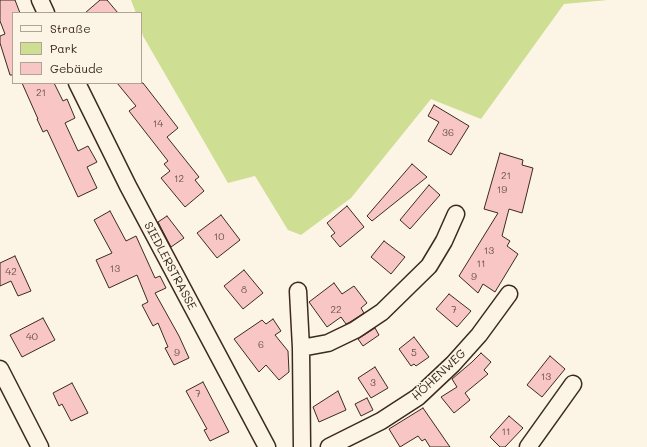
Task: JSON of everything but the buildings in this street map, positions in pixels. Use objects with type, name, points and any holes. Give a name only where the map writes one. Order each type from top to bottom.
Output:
[{"type":"street","points":[[40,0],[46,12]]},
{"type":"street","name":"SIEDLERSTRASSE","points":[[77,84],[128,186],[267,447]]},
{"type":"street","points":[[301,348],[328,343],[355,330],[382,312],[429,266],[444,241],[456,214]]},
{"type":"street","points":[[298,291],[301,348],[302,447]]},
{"type":"street","name":"HÖHENWEG","points":[[329,447],[381,421],[418,397],[479,335],[509,294]]},
{"type":"street","points":[[0,369],[40,447]]},
{"type":"street","points":[[528,447],[573,384]]},
{"type":"green space","points":[[131,0],[608,0],[564,4],[481,119],[431,99],[351,198],[301,235],[288,230],[255,176],[228,183],[143,36],[142,12],[136,12]]}]
